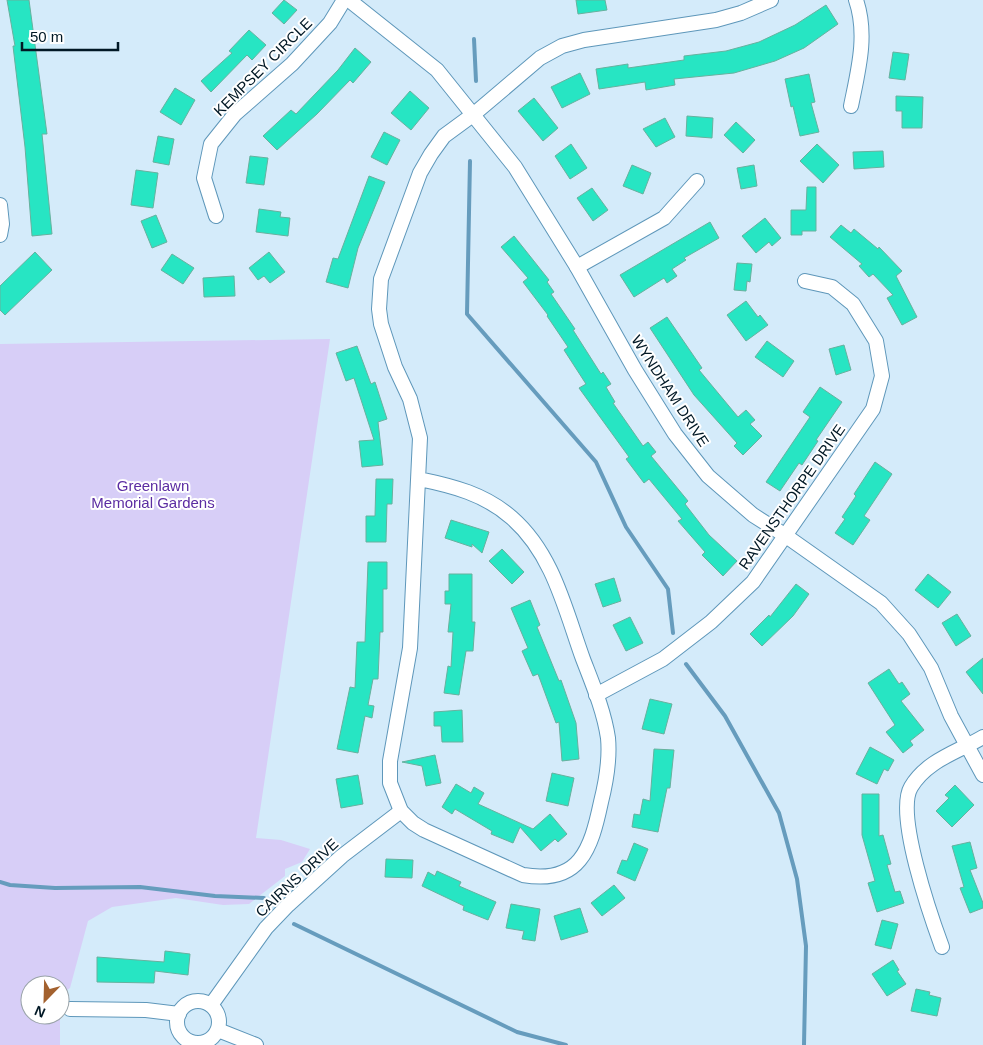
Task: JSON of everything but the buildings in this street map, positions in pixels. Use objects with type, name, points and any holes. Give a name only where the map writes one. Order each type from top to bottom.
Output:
[{"type":"street","name":"KEMPSEY CIRCLE","points":[[216,216],[204,178],[211,144],[235,114],[292,64],[330,23],[344,0]]},
{"type":"street","name":"WYNDHAM DRIVE","points":[[349,0],[437,70],[515,167],[577,267],[635,370],[675,434],[708,476],[753,516],[786,536],[881,603],[909,634],[931,668],[951,716],[983,775]]},
{"type":"street","points":[[419,479],[454,486],[493,503],[528,534],[552,572],[596,695],[608,740],[604,792],[595,834],[586,853],[568,871],[554,876],[537,878],[523,875],[424,830],[401,811],[390,783],[390,762],[410,648],[420,438],[417,419],[380,324],[379,294],[381,279],[420,174],[444,136],[474,114],[521,72],[550,51],[584,40],[716,20],[741,13],[771,0]]},
{"type":"street","points":[[851,106],[862,43],[862,25],[856,0]]},
{"type":"street","points":[[577,267],[664,218],[697,181]]},
{"type":"street","points":[[0,205],[2,224],[0,236]]},
{"type":"street","name":"RAVENSTHORPE DRIVE","points":[[596,695],[663,659],[711,622],[753,582],[873,409],[882,376],[876,341],[853,304],[832,287],[806,281]]},
{"type":"street","points":[[942,947],[917,864],[906,806],[910,788],[922,774],[938,760],[983,737]]},
{"type":"street","name":"CAIRNS DRIVE","points":[[211,1005],[266,928],[288,905],[342,856],[401,811]]},
{"type":"street","points":[[193,1002],[205,1002],[211,1005],[218,1016],[218,1030],[214,1036],[203,1042],[185,1042],[178,1027],[179,1014],[187,1004],[193,1002]]},
{"type":"street","points":[[70,1009],[146,1010],[179,1014]]},
{"type":"street","points":[[218,1030],[256,1045]]},
{"type":"green space","name":"Greenlawn Memorial Gardens","points":[[330,339],[256,838],[281,840],[310,849],[302,862],[285,869],[285,876],[249,904],[223,905],[176,898],[112,907],[88,921],[70,988],[70,975],[20,975],[20,1025],[60,1025],[60,1045],[0,1045],[0,344]]},
{"type":"waterway","points":[[474,39],[476,81]]},
{"type":"waterway","points":[[470,161],[467,314],[596,462],[626,527],[668,589],[673,633]]},
{"type":"waterway","points":[[686,664],[725,716],[779,813],[797,879],[806,946],[804,1045]]},
{"type":"waterway","points":[[0,882],[10,885],[55,888],[140,887],[215,896],[264,898]]},
{"type":"waterway","points":[[294,924],[517,1032],[566,1045]]}]
